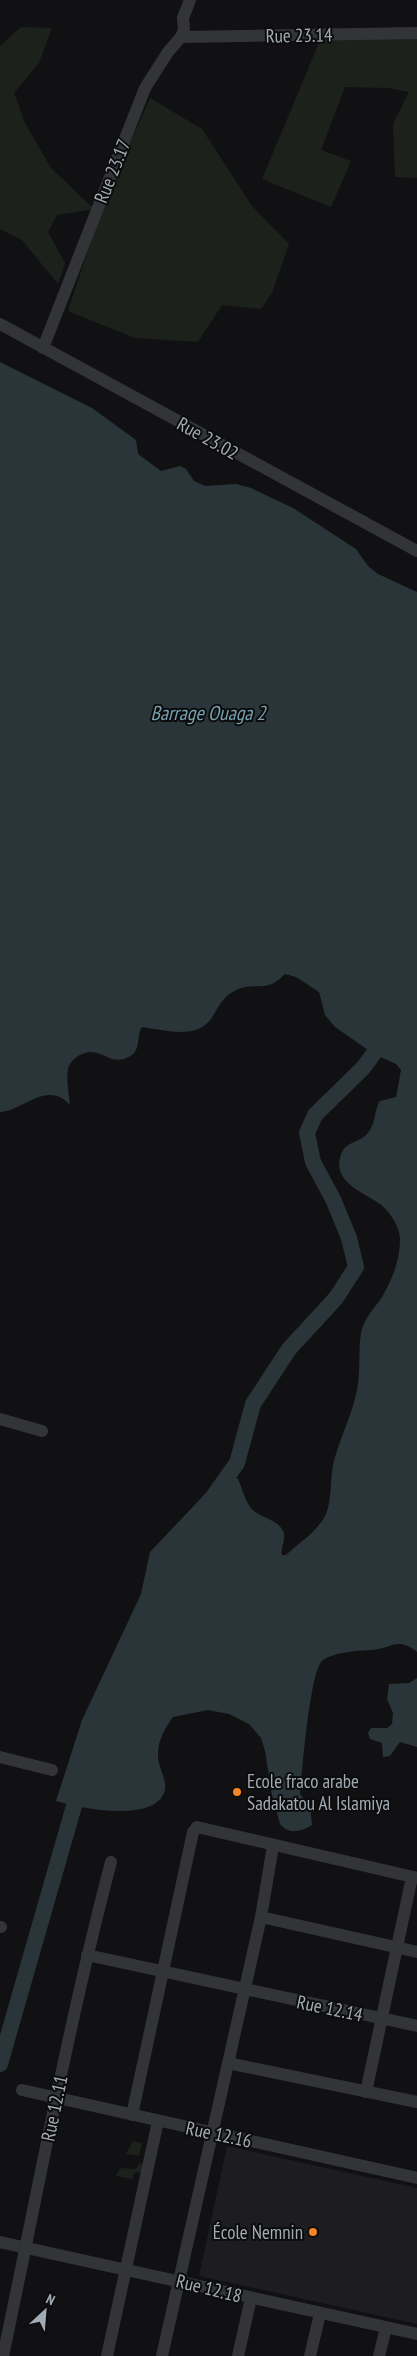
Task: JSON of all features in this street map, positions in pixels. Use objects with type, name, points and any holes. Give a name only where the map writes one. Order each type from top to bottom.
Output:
[{"type":"street","name":"Rue 23.17","points":[[43,348],[145,88],[159,64],[181,37],[184,30],[183,18],[190,0]]},
{"type":"street","name":"Rue 23.14","points":[[181,37],[417,33]]},
{"type":"street","name":"Rue 23.02","points":[[0,324],[417,551]]},
{"type":"street","points":[[0,1419],[42,1431]]},
{"type":"street","points":[[0,1757],[52,1770]]},
{"type":"street","points":[[132,2115],[195,1829],[199,1827],[273,1846],[414,1877],[366,2092]]},
{"type":"street","points":[[162,2356],[261,1918],[273,1846]]},
{"type":"street","name":"Rue 12.11","points":[[3,2356],[87,1955],[112,1862]]},
{"type":"street","points":[[261,1918],[417,1952]]},
{"type":"street","name":"Rue 12.14","points":[[87,1955],[417,2026]]},
{"type":"street","points":[[228,2063],[417,2102]]},
{"type":"street","name":"Rue 12.16","points":[[22,2090],[417,2178]]},
{"type":"street","points":[[107,2356],[158,2121]]},
{"type":"street","name":"Rue 12.18","points":[[0,2242],[127,2268],[320,2314],[417,2334]]},
{"type":"street","points":[[238,2356],[251,2298]]},
{"type":"street","points":[[310,2356],[320,2314]]},
{"type":"street","points":[[379,2356],[386,2328]]},
{"type":"shaded area","points":[[21,27],[52,28],[39,63],[14,93],[25,123],[51,168],[94,209],[57,215],[48,232],[65,263],[58,284],[22,240],[0,229],[0,46]]},
{"type":"shaded area","points":[[417,37],[417,178],[395,177],[393,124],[409,92],[389,88],[345,87],[321,150],[351,161],[331,207],[262,179],[321,38]]},
{"type":"shaded area","points":[[150,98],[202,129],[252,206],[289,244],[272,293],[261,309],[222,305],[198,342],[135,338],[68,311],[104,202]]},
{"type":"shaded area","points":[[133,2141],[142,2143],[139,2156],[126,2154]]},
{"type":"shaded area","name":"École Nemnin","points":[[227,2146],[417,2188],[417,2324],[199,2276]]},
{"type":"shaded area","points":[[139,2163],[145,2165],[142,2173],[135,2172],[132,2179],[116,2176],[120,2168],[136,2169]]},
{"type":"water","name":"Barrage Ouaga 2","points":[[0,362],[92,408],[136,440],[138,454],[161,471],[180,466],[186,469],[194,481],[205,486],[236,484],[251,488],[293,508],[356,549],[368,566],[378,574],[417,592],[417,1652],[410,1647],[399,1644],[378,1649],[352,1651],[328,1657],[318,1667],[311,1701],[300,1794],[310,1806],[312,1825],[299,1831],[287,1830],[280,1824],[272,1795],[261,1738],[249,1724],[229,1714],[208,1710],[173,1717],[166,1728],[158,1751],[165,1789],[157,1802],[145,1808],[131,1811],[114,1811],[81,1807],[56,1801],[82,1720],[141,1594],[150,1552],[222,1476],[231,1476],[238,1479],[251,1508],[281,1527],[284,1534],[282,1555],[286,1555],[308,1536],[319,1525],[326,1514],[333,1465],[357,1390],[362,1328],[382,1297],[392,1277],[399,1255],[400,1240],[394,1220],[387,1211],[380,1204],[357,1190],[344,1178],[340,1171],[339,1162],[344,1149],[369,1131],[380,1101],[396,1097],[401,1070],[396,1064],[374,1054],[335,1027],[325,1015],[319,992],[296,977],[285,974],[272,984],[243,988],[232,992],[222,1001],[207,1024],[199,1029],[181,1032],[142,1027],[137,1049],[126,1058],[115,1060],[91,1052],[80,1055],[73,1060],[68,1070],[67,1083],[70,1105],[61,1097],[50,1095],[36,1098],[7,1111],[0,1112]]},
{"type":"water","points":[[417,1678],[417,1747],[400,1742],[390,1756],[383,1757],[382,1743],[370,1739],[368,1733],[371,1728],[387,1728],[392,1724],[393,1713],[387,1699],[389,1684],[409,1683]]},
{"type":"waterway","points":[[215,1494],[237,1463],[253,1404],[289,1349],[336,1298],[356,1267],[349,1238],[333,1199],[313,1162],[307,1133],[315,1115],[363,1068],[386,1037]]},
{"type":"waterway","points":[[0,2064],[80,1785]]},
{"type":"place","name":"Ecole fraco arabe Sadakatou Al Islamiya","points":[[237,1792]]},
{"type":"place","name":"École Nemnin","points":[[313,2232]]}]
